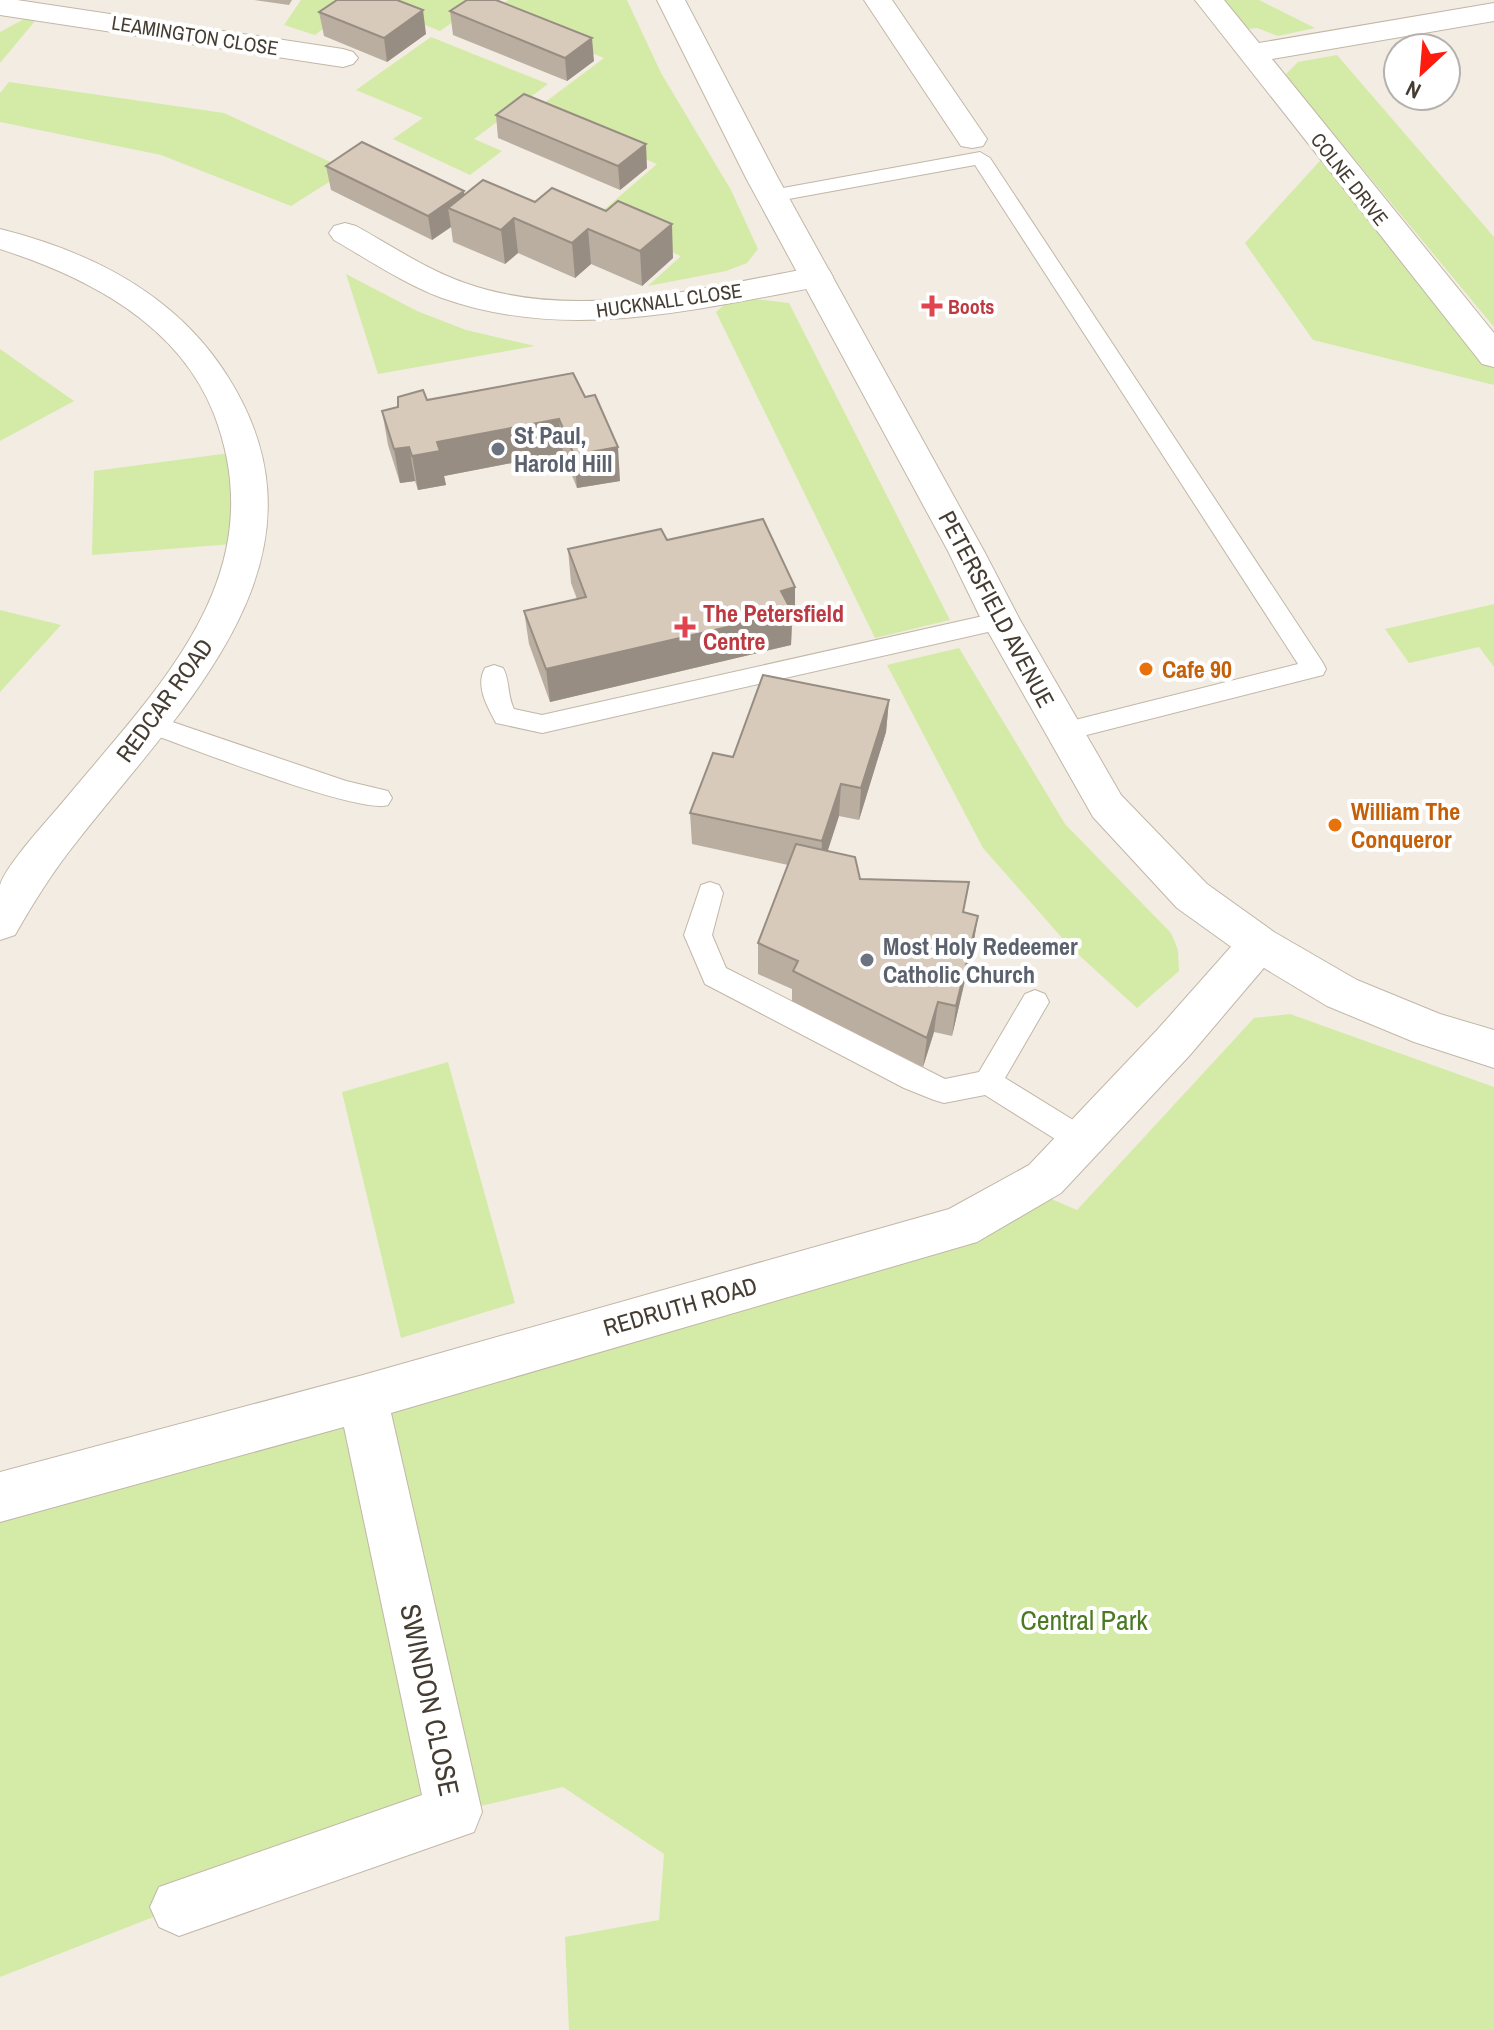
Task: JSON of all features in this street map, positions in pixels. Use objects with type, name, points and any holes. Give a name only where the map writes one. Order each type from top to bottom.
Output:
[{"type":"street","name":"PETERSFIELD AVENUE","points":[[671,0],[772,196],[1001,621],[1107,806],[1192,896],[1259,944],[1342,993],[1430,1029],[1494,1049]]},
{"type":"street","points":[[878,0],[972,139]]},
{"type":"street","name":"COLNE DRIVE","points":[[1209,0],[1494,356]]},
{"type":"street","name":"LEAMINGTON CLOSE","points":[[0,6],[343,58]]},
{"type":"street","points":[[1254,53],[1494,12]]},
{"type":"street","name":"HUCKNALL CLOSE","points":[[345,233],[453,291],[522,309],[598,313],[817,277]]},
{"type":"street","name":"REDCAR ROAD","points":[[0,239],[81,267],[131,295],[171,325],[229,402],[249,461],[250,507],[243,560],[222,619],[180,686],[35,867],[0,923]]},
{"type":"street","name":"REDRUTH ROAD","points":[[0,1497],[363,1398],[960,1227],[1045,1179],[1174,1042],[1259,944]]},
{"type":"street","name":"SWINDON CLOSE","points":[[179,1907],[454,1812],[363,1398]]},
{"type":"lane","points":[[772,196],[980,158],[1314,669],[1063,732]]},
{"type":"lane","points":[[494,674],[495,696],[505,716],[542,724],[1001,621]]},
{"type":"lane","points":[[152,724],[344,791],[379,798]]},
{"type":"lane","points":[[710,893],[698,935],[715,976],[914,1079],[944,1091],[988,1082],[1081,1140]]},
{"type":"lane","points":[[988,1082],[1035,1002]]},
{"type":"green space","points":[[301,0],[360,0],[315,35],[284,25]]},
{"type":"green space","points":[[361,0],[484,0],[440,31]]},
{"type":"green space","points":[[508,0],[627,0],[661,73],[731,190],[758,249],[747,263],[726,271],[648,286],[681,256],[592,220],[657,164],[532,112],[604,58],[491,12]]},
{"type":"green space","points":[[1224,0],[1259,0],[1315,28],[1278,36],[1257,28],[1248,29]]},
{"type":"green space","points":[[24,19],[35,21],[0,63],[0,32]]},
{"type":"green space","points":[[431,37],[548,84],[474,139],[502,151],[470,175],[393,139],[423,118],[356,90]]},
{"type":"green space","points":[[1337,55],[1382,107],[1382,112],[1386,112],[1494,237],[1494,327],[1285,75],[1298,62]]},
{"type":"green space","points":[[9,82],[224,113],[348,170],[291,206],[161,155],[0,122],[0,93]]},
{"type":"green space","points":[[1328,152],[1494,356],[1494,385],[1313,340],[1245,243]]},
{"type":"green space","points":[[346,274],[417,311],[466,330],[535,346],[378,374]]},
{"type":"green space","points":[[755,299],[789,303],[950,620],[875,638],[716,312],[726,303]]},
{"type":"green space","points":[[0,349],[74,401],[0,441]]},
{"type":"green space","points":[[245,451],[245,543],[92,555],[94,471]]},
{"type":"green space","points":[[1494,604],[1494,667],[1479,647],[1409,663],[1385,629]]},
{"type":"green space","points":[[0,610],[61,625],[0,692]]},
{"type":"green space","points":[[959,648],[1065,824],[1171,933],[1178,950],[1179,971],[1137,1008],[1070,947],[983,848],[887,665]]},
{"type":"green space","name":"Central Park","points":[[1290,1014],[1494,1087],[1494,2030],[569,2030],[565,1937],[659,1920],[664,1854],[563,1787],[454,1812],[179,1907],[0,1977],[0,1497],[1028,1189],[1077,1210],[1254,1018]]},
{"type":"green space","points":[[448,1062],[515,1303],[401,1338],[342,1092]]},
{"type":"building","points":[[337,0],[397,0],[423,10],[384,38],[319,12]]},
{"type":"building","points":[[467,0],[496,0],[592,38],[565,58],[450,11]]},
{"type":"building","points":[[524,94],[646,144],[618,166],[496,115]]},
{"type":"building","points":[[362,142],[464,191],[428,216],[326,166]]},
{"type":"building","points":[[483,180],[535,202],[552,188],[606,211],[618,201],[672,224],[640,251],[588,229],[572,243],[514,218],[501,230],[448,208]]},
{"type":"building","points":[[573,373],[585,397],[595,395],[618,447],[574,455],[559,419],[437,442],[440,451],[412,456],[409,447],[394,449],[382,411],[398,407],[398,397],[423,390],[427,400]]},
{"type":"building","name":"The Petersfield Centre","points":[[763,519],[795,587],[781,591],[792,612],[546,669],[524,611],[586,597],[568,549],[661,529],[667,540]]},
{"type":"building","points":[[763,675],[889,700],[861,788],[841,784],[822,841],[690,813],[713,753],[733,757]]},
{"type":"building","name":"Most Holy Redeemer Catholic Church","points":[[796,844],[855,857],[860,879],[969,882],[963,912],[978,916],[956,1006],[938,1002],[927,1038],[793,971],[798,961],[758,943]]},
{"type":"place","name":"Boots","points":[[932,306]]},
{"type":"place","name":"St Paul, Harold Hill","points":[[498,449]]},
{"type":"place","name":"The Petersfield Centre","points":[[685,627]]},
{"type":"place","name":"Cafe 90","points":[[1146,669]]},
{"type":"place","name":"William The Conqueror","points":[[1335,825]]},
{"type":"place","name":"Most Holy Redeemer Catholic Church","points":[[867,960]]}]
